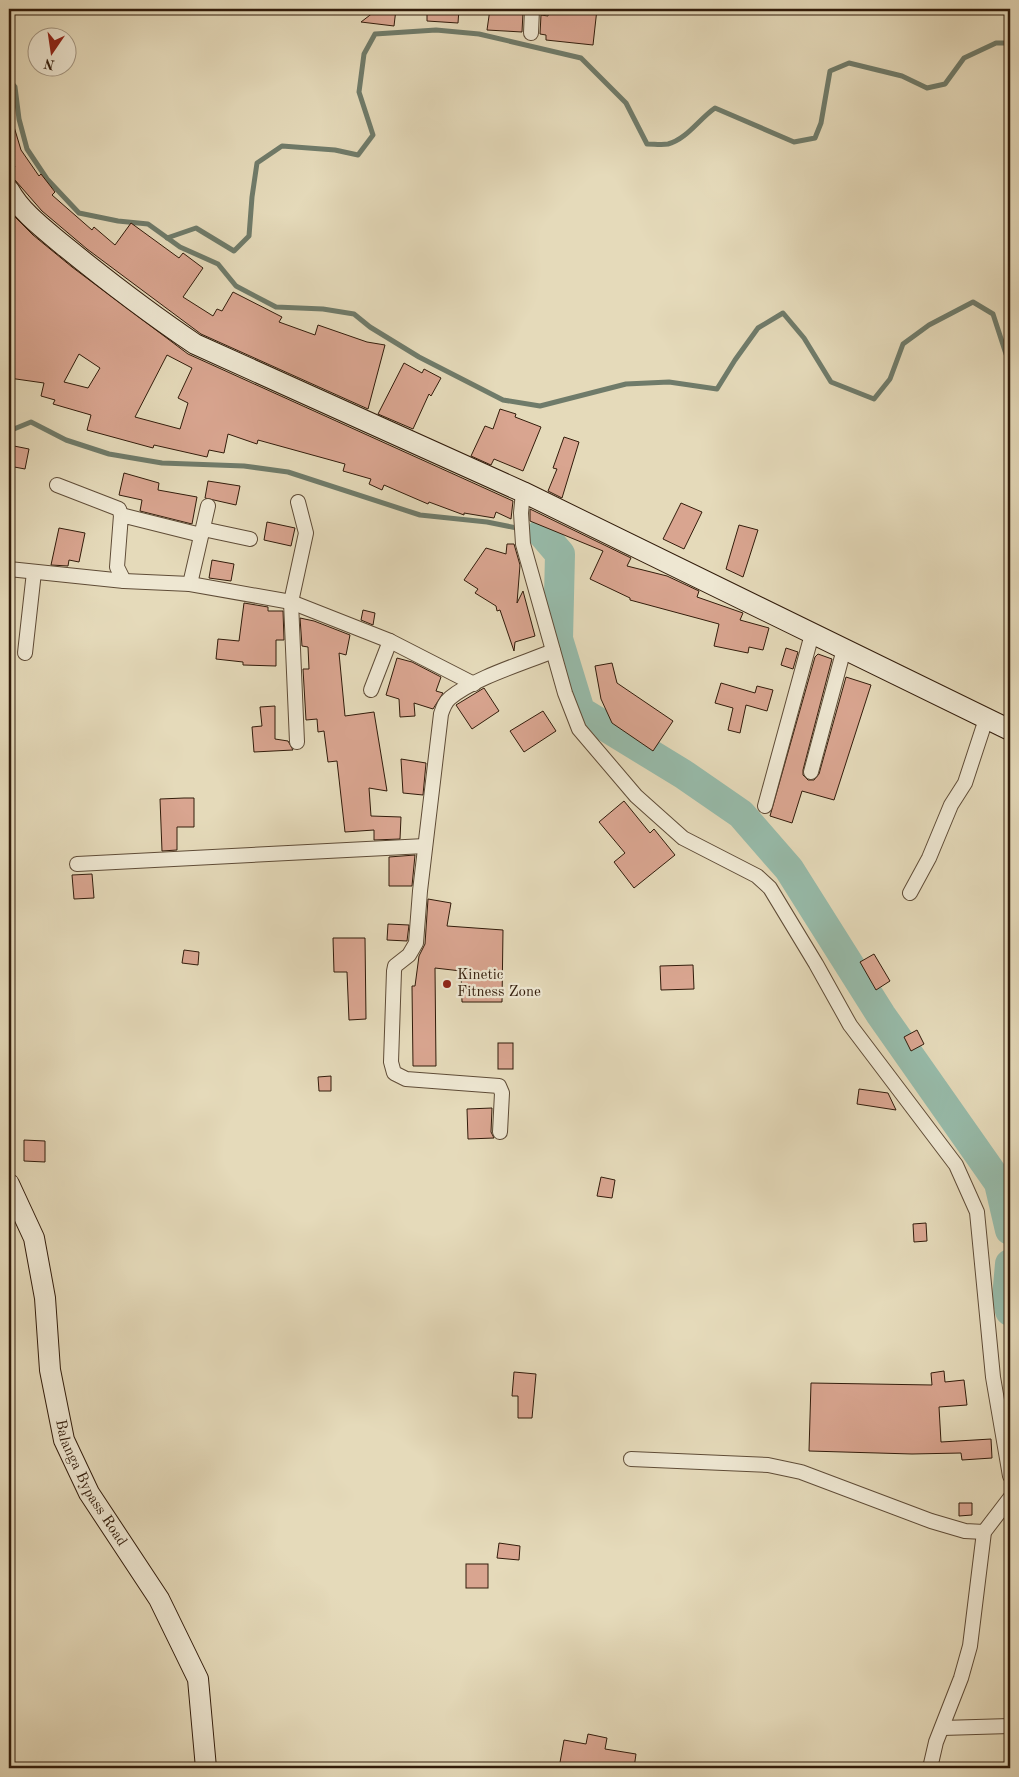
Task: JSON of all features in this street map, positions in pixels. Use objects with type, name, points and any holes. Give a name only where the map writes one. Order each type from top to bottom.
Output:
[{"type":"street","points":[[531,33],[532,9]]},
{"type":"street","points":[[9,190],[33,219],[102,277],[146,311],[196,344],[523,492],[1010,730]]},
{"type":"street","points":[[57,485],[118,509],[121,515],[117,567],[124,581]]},
{"type":"street","points":[[523,492],[521,513],[523,544],[565,694],[580,729],[636,796],[683,838],[757,876],[770,888],[850,1025],[956,1165],[977,1212],[993,1377],[1010,1476]]},
{"type":"street","points":[[297,742],[291,602],[306,533],[298,502]]},
{"type":"street","points":[[190,584],[208,506]]},
{"type":"street","points":[[121,515],[202,532],[250,539]]},
{"type":"street","points":[[9,570],[124,581],[190,584],[291,602],[390,641],[474,684]]},
{"type":"street","points":[[25,653],[34,572]]},
{"type":"street","points":[[765,806],[812,634]]},
{"type":"street","points":[[371,690],[390,641]]},
{"type":"street","points":[[811,772],[844,649]]},
{"type":"street","points":[[500,1132],[502,1093],[499,1086],[406,1079],[394,1073],[391,1062],[394,971],[395,966],[409,955],[416,943],[425,846],[441,714],[445,704],[450,698],[474,684],[553,651]]},
{"type":"street","points":[[910,893],[929,858],[951,805],[965,783],[986,719]]},
{"type":"street","points":[[76,864],[425,846]]},
{"type":"street","name":"Balanga Bypass Road","points":[[9,1184],[16,1214],[34,1238],[45,1298],[50,1370],[64,1440],[89,1493],[159,1599],[198,1679],[206,1768]]},
{"type":"street","points":[[631,1459],[768,1465],[801,1472],[930,1521],[965,1531],[984,1532]]},
{"type":"street","points":[[930,1768],[970,1646],[984,1532],[1010,1498]]},
{"type":"street","points":[[942,1728],[1010,1726]]},
{"type":"building","points":[[374,9],[396,9],[394,26],[361,22],[374,12]]},
{"type":"building","points":[[427,9],[459,9],[458,23],[427,21]]},
{"type":"building","points":[[490,9],[518,9],[517,11],[523,12],[522,32],[487,30]]},
{"type":"building","points":[[549,9],[597,9],[593,45],[546,40],[546,35],[540,34],[541,15],[548,16]]},
{"type":"building","points":[[9,120],[12,120],[21,150],[39,176],[41,174],[55,192],[52,195],[92,230],[94,227],[115,245],[131,223],[179,258],[183,253],[203,268],[183,297],[213,316],[217,309],[222,311],[233,292],[282,317],[279,322],[315,335],[318,325],[367,342],[385,345],[368,409],[201,334],[87,249],[42,211],[15,180],[9,178],[9,171],[15,167],[9,157]]},
{"type":"building","points":[[9,211],[33,235],[72,267],[188,354],[513,501],[511,519],[496,512],[494,518],[464,513],[464,515],[429,502],[428,504],[384,485],[382,490],[369,484],[371,479],[343,471],[345,464],[258,440],[257,444],[228,434],[224,453],[209,450],[207,457],[154,445],[153,448],[87,430],[91,415],[53,404],[55,400],[41,396],[44,383],[9,378]],"holes":[[[79,354],[100,368],[88,388],[64,382]],[[167,355],[192,368],[178,398],[188,403],[180,429],[135,417]]]},
{"type":"building","points":[[404,363],[422,373],[424,369],[441,378],[431,396],[429,394],[413,429],[378,414]]},
{"type":"building","points":[[500,409],[516,414],[515,417],[541,427],[523,471],[494,459],[491,465],[471,456],[485,426],[493,429]]},
{"type":"building","points":[[564,437],[579,442],[562,498],[548,491],[557,469],[553,468]]},
{"type":"building","points":[[9,445],[29,449],[25,469],[9,466]]},
{"type":"building","points":[[124,473],[159,483],[158,490],[197,497],[192,524],[140,511],[142,500],[119,495]]},
{"type":"building","points":[[208,481],[240,486],[236,505],[205,498]]},
{"type":"building","points":[[681,503],[702,512],[684,549],[663,539]]},
{"type":"building","points":[[530,509],[631,558],[627,566],[667,576],[699,591],[697,597],[743,613],[740,620],[769,628],[763,650],[749,647],[748,653],[714,646],[719,624],[630,600],[630,598],[590,579],[603,551],[530,521]]},
{"type":"building","points":[[267,522],[295,528],[291,546],[264,540]]},
{"type":"building","points":[[739,525],[758,530],[743,577],[726,569]]},
{"type":"building","points":[[59,528],[85,533],[79,562],[69,560],[68,566],[51,565]]},
{"type":"building","points":[[507,544],[514,544],[520,565],[517,603],[523,591],[535,636],[515,642],[514,651],[500,610],[497,611],[496,606],[475,593],[478,589],[464,580],[486,548],[506,554]]},
{"type":"building","points":[[212,560],[234,564],[231,581],[209,578]]},
{"type":"building","points":[[244,603],[268,607],[268,611],[283,611],[284,640],[276,640],[276,666],[243,665],[243,662],[216,659],[218,639],[239,641]]},
{"type":"building","points":[[363,610],[375,613],[373,625],[361,620]]},
{"type":"building","points":[[300,618],[314,621],[350,635],[346,655],[339,653],[345,716],[374,712],[387,791],[369,788],[371,816],[401,817],[400,839],[374,840],[374,830],[345,832],[337,761],[328,762],[324,731],[318,732],[317,719],[306,720],[303,669],[309,669],[308,647],[302,646]]},
{"type":"building","points":[[786,648],[798,652],[793,669],[781,665]]},
{"type":"building","points":[[818,654],[832,659],[803,770],[803,775],[808,780],[814,780],[819,774],[846,677],[871,685],[834,800],[802,791],[792,823],[770,816],[815,657]]},
{"type":"building","points":[[397,658],[412,662],[441,677],[436,691],[443,693],[433,709],[414,703],[415,716],[400,717],[399,699],[386,695]]},
{"type":"building","points":[[612,663],[617,683],[673,721],[653,751],[612,723],[601,699],[595,666]]},
{"type":"building","points":[[721,683],[755,693],[757,686],[773,690],[767,711],[746,705],[740,733],[728,730],[733,708],[715,703]]},
{"type":"building","points":[[484,688],[499,711],[472,729],[456,705]]},
{"type":"building","points":[[275,706],[275,739],[288,741],[293,750],[254,752],[252,727],[262,726],[260,707]]},
{"type":"building","points":[[543,711],[556,731],[524,752],[510,731]]},
{"type":"building","points":[[401,759],[426,763],[423,795],[403,793]]},
{"type":"building","points":[[194,798],[194,827],[177,827],[177,850],[162,851],[160,799]]},
{"type":"building","points":[[624,801],[650,833],[654,829],[675,855],[634,888],[614,862],[625,853],[599,822]]},
{"type":"building","points":[[415,855],[412,886],[389,886],[389,857]]},
{"type":"building","points":[[92,874],[94,898],[74,899],[72,875]]},
{"type":"building","points":[[428,899],[451,903],[447,926],[503,930],[502,1002],[462,1002],[461,971],[435,968],[436,1066],[413,1066],[412,986],[415,986],[419,956],[425,944]]},
{"type":"building","points":[[388,924],[409,925],[407,941],[387,940]]},
{"type":"building","points":[[333,938],[365,938],[366,1019],[349,1020],[347,972],[334,972]]},
{"type":"building","points":[[184,950],[199,952],[198,965],[182,963]]},
{"type":"building","points":[[874,954],[890,981],[876,990],[860,962]]},
{"type":"building","points":[[693,965],[694,989],[661,990],[660,966]]},
{"type":"building","points":[[917,1030],[924,1044],[911,1051],[904,1037]]},
{"type":"building","points":[[498,1043],[513,1043],[513,1069],[498,1069]]},
{"type":"building","points":[[331,1076],[331,1091],[319,1091],[318,1077]]},
{"type":"building","points":[[859,1089],[888,1093],[896,1110],[857,1104]]},
{"type":"building","points":[[492,1108],[491,1132],[494,1138],[468,1139],[467,1109]]},
{"type":"building","points":[[24,1140],[45,1141],[45,1162],[24,1161]]},
{"type":"building","points":[[601,1177],[615,1180],[612,1198],[597,1196]]},
{"type":"building","points":[[926,1223],[927,1241],[914,1242],[913,1224]]},
{"type":"building","points":[[944,1371],[945,1382],[964,1380],[967,1405],[939,1407],[941,1442],[991,1439],[992,1458],[962,1460],[961,1453],[912,1454],[809,1451],[811,1383],[932,1385],[931,1373]]},
{"type":"building","points":[[514,1372],[536,1374],[532,1418],[518,1418],[518,1396],[512,1396]]},
{"type":"building","points":[[959,1503],[972,1503],[972,1515],[959,1516]]},
{"type":"building","points":[[499,1543],[520,1546],[519,1560],[497,1558]]},
{"type":"building","points":[[466,1564],[488,1564],[488,1588],[466,1588]]},
{"type":"building","points":[[588,1734],[607,1738],[605,1749],[636,1754],[634,1768],[559,1768],[564,1740],[586,1744]]},
{"type":"waterway","points":[[167,238],[196,228],[234,251],[249,236],[257,163],[282,146],[335,150],[358,155],[373,135],[359,92],[364,54],[375,34],[436,30],[479,34],[581,58],[626,103],[647,144],[668,144],[681,138],[715,108],[794,142],[815,138],[821,123],[830,71],[849,63],[902,76],[927,88],[945,84],[964,58],[996,43],[1010,43]]},
{"type":"waterway","points":[[9,80],[15,87],[19,119],[27,149],[47,179],[79,213],[118,221],[148,224],[180,247],[218,264],[236,286],[276,307],[323,309],[354,314],[370,327],[419,357],[503,400],[540,406],[626,384],[669,382],[717,389],[758,328],[783,313],[804,338],[831,382],[874,399],[890,379],[903,344],[929,325],[973,302],[993,314],[1006,354],[1010,357]]},
{"type":"waterway","points":[[9,431],[31,422],[66,440],[109,454],[162,463],[244,466],[288,472],[420,515],[487,522],[542,533]]},
{"type":"waterway","points":[[542,533],[560,554],[558,639],[580,711],[683,774],[741,814],[789,869],[881,1015],[999,1183],[1010,1230]]},
{"type":"waterway","points":[[1010,1264],[1007,1298],[1010,1311]]},
{"type":"place","name":"Kinetic Fitness Zone","points":[[447,984]]}]
